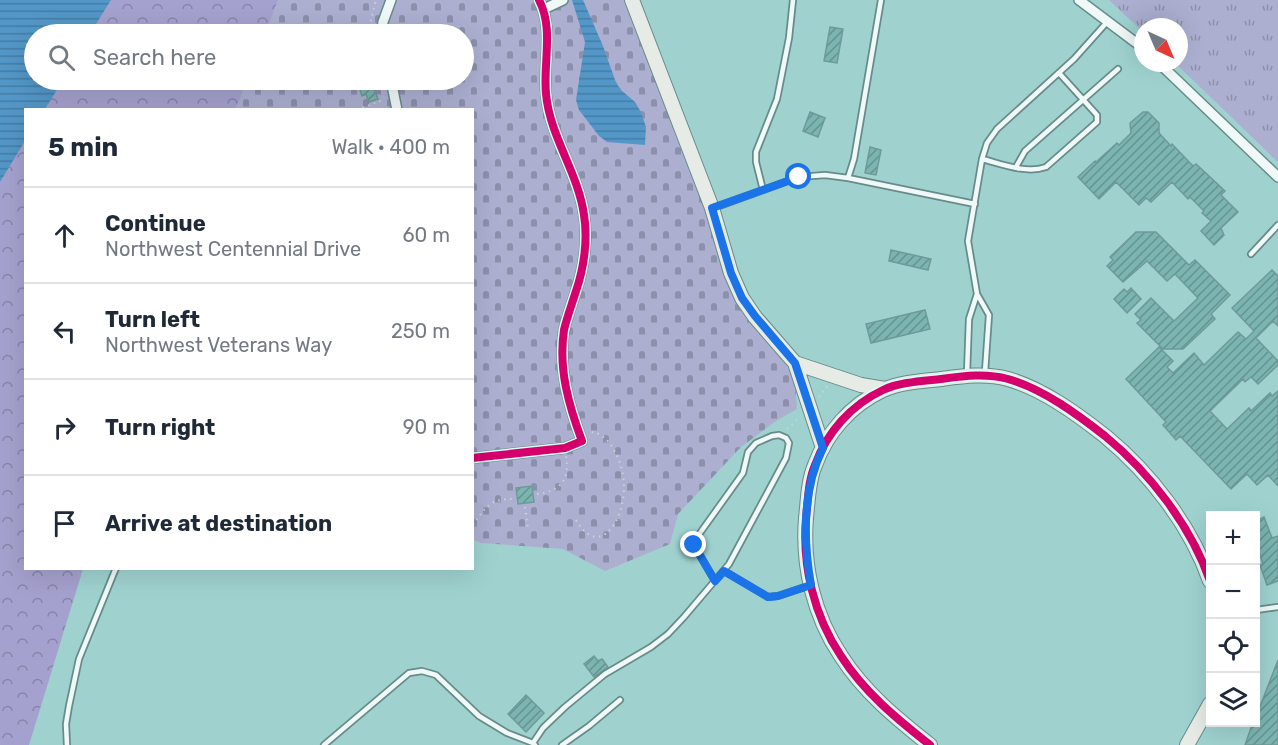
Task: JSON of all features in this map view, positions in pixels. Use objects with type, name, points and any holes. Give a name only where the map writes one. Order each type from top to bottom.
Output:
[{"type":"street","points":[[383,24],[392,0]]},
{"type":"street","points":[[474,458],[565,448],[582,441],[564,381],[563,363],[564,332],[582,271],[585,240],[584,214],[574,174],[556,137],[548,110],[545,68],[547,24],[544,9],[539,0]]},
{"type":"street","points":[[544,9],[563,0]]},
{"type":"street","points":[[632,0],[712,208],[731,273],[742,298],[795,363],[823,448]]},
{"type":"street","points":[[1079,0],[1134,41]]},
{"type":"street","points":[[1168,72],[1278,177]]},
{"type":"street","points":[[393,90],[397,108]]},
{"type":"street","points":[[795,363],[834,378],[885,389]]},
{"type":"street","points":[[930,745],[874,697],[852,671],[829,635],[818,609],[806,558],[805,530],[808,494],[814,466],[837,425],[852,410],[885,389],[934,379],[985,374],[1009,379],[1039,393],[1078,416],[1121,450],[1169,505],[1193,543],[1206,572]]},
{"type":"street","points":[[1187,745],[1206,712]]},
{"type":"lane","points":[[763,190],[756,162],[756,152],[779,90],[789,38],[792,0]]},
{"type":"lane","points":[[848,178],[854,159],[881,0]]},
{"type":"lane","points":[[985,374],[989,315],[977,294],[968,241],[982,159],[991,135],[1089,45],[1108,21]]},
{"type":"lane","points":[[1016,167],[1025,150],[1118,69]]},
{"type":"lane","points":[[982,159],[1038,170],[1046,167],[1095,124],[1098,117],[1059,73]]},
{"type":"lane","points":[[712,208],[799,177],[825,175],[975,204]]},
{"type":"lane","points":[[1251,254],[1278,225]]},
{"type":"lane","points":[[967,376],[969,320],[977,294]]},
{"type":"lane","points":[[324,745],[409,673],[423,671],[436,675],[479,716],[507,733],[534,744],[543,728],[605,674],[651,647],[668,634],[724,571],[786,458],[789,443],[781,436],[764,439],[756,443],[748,452],[743,473],[695,540],[694,545],[715,581]]},
{"type":"lane","points":[[67,745],[66,724],[80,659],[115,570]]},
{"type":"lane","points":[[724,571],[768,597],[811,585]]},
{"type":"lane","points":[[1260,609],[1278,607]]},
{"type":"lane","points":[[562,745],[620,700]]},
{"type":"path","points":[[362,108],[380,101],[384,97],[383,90]]},
{"type":"path","points":[[576,520],[585,534],[602,536],[614,526],[623,498],[622,472],[611,445],[598,432],[579,435]]},
{"type":"path","points":[[537,494],[556,489],[563,481],[567,468],[565,448]]},
{"type":"path","points":[[474,524],[491,502],[513,499]]},
{"type":"path","points":[[525,507],[528,529]]},
{"type":"green space","points":[[111,0],[279,0],[270,24],[96,24]]},
{"type":"green space","points":[[278,0],[630,0],[755,317],[795,379],[797,409],[776,421],[741,447],[678,514],[670,544],[605,571],[563,549],[481,543],[474,540],[474,108],[237,108],[243,90],[474,90],[474,24],[269,24]]},
{"type":"green space","points":[[1109,0],[1278,0],[1278,162],[1184,72],[1188,72],[1188,18],[1134,18],[1134,24]]},
{"type":"green space","points":[[56,90],[244,90],[236,108],[45,108]]},
{"type":"green space","points":[[24,141],[24,570],[83,570],[29,745],[0,745],[0,181]]},
{"type":"water","points":[[0,0],[111,0],[96,24],[24,24],[24,90],[57,90],[46,108],[24,108],[24,143],[0,182]]},
{"type":"water","points":[[572,0],[583,0],[615,80],[641,112],[646,127],[645,145],[607,142],[599,136],[579,110],[576,100],[585,42]]},
{"type":"building","points":[[830,27],[843,29],[837,63],[824,61]]},
{"type":"building","points":[[360,90],[374,90],[378,99],[369,102],[366,94],[362,96]]},
{"type":"building","points":[[810,112],[825,118],[818,137],[803,131]]},
{"type":"building","points":[[1143,112],[1148,112],[1159,123],[1159,133],[1171,146],[1172,144],[1193,166],[1196,164],[1225,191],[1221,195],[1238,212],[1221,228],[1224,235],[1214,245],[1201,231],[1211,221],[1190,197],[1188,199],[1172,182],[1151,202],[1146,198],[1139,205],[1116,182],[1099,199],[1078,177],[1131,133],[1130,123]]},
{"type":"building","points":[[870,147],[881,150],[876,175],[865,173]]},
{"type":"building","points":[[1136,232],[1156,232],[1189,265],[1195,260],[1230,295],[1211,314],[1215,319],[1183,349],[1163,349],[1137,323],[1141,320],[1135,314],[1151,298],[1174,321],[1198,298],[1175,274],[1167,281],[1147,261],[1123,282],[1107,266],[1113,260],[1110,257]]},
{"type":"building","points":[[891,250],[931,259],[928,270],[889,261]]},
{"type":"building","points":[[1272,270],[1278,276],[1278,326],[1273,321],[1256,338],[1278,361],[1278,365],[1258,384],[1251,377],[1245,382],[1243,379],[1210,411],[1227,429],[1249,408],[1251,411],[1270,393],[1272,396],[1278,391],[1278,486],[1268,475],[1257,485],[1247,474],[1231,489],[1180,436],[1176,440],[1163,425],[1166,422],[1126,379],[1159,347],[1173,361],[1167,367],[1173,373],[1194,353],[1204,365],[1238,332],[1246,339],[1254,331],[1232,308]]},
{"type":"building","points":[[1131,288],[1141,299],[1127,313],[1114,299],[1124,289],[1127,292]]},
{"type":"building","points":[[925,310],[930,329],[871,343],[866,324]]},
{"type":"building","points":[[532,486],[534,502],[518,504],[516,488]]},
{"type":"building","points":[[1264,517],[1272,538],[1278,536],[1278,581],[1267,585],[1260,565],[1263,564],[1260,555],[1260,519]]},
{"type":"building","points":[[594,656],[598,661],[602,659],[608,667],[594,677],[584,664]]},
{"type":"building","points":[[1278,660],[1278,745],[1245,745],[1251,727],[1260,727],[1260,707]]},
{"type":"building","points":[[526,695],[544,713],[526,732],[508,714]]},
{"type":"cycle path","points":[[474,458],[565,448],[582,441],[566,387],[562,359],[565,325],[583,263],[585,224],[581,199],[549,110],[545,82],[546,22],[539,0]]},
{"type":"cycle path","points":[[930,745],[882,704],[850,669],[824,624],[808,572],[805,536],[813,471],[833,431],[871,396],[890,387],[958,377],[999,377],[1034,389],[1071,411],[1105,436],[1138,467],[1180,521],[1206,570]]},
{"type":"route","points":[[694,545],[715,581],[724,571],[768,597],[811,585],[806,558],[805,530],[808,494],[814,466],[823,448],[795,363],[742,298],[731,273],[712,208],[799,177]]}]
